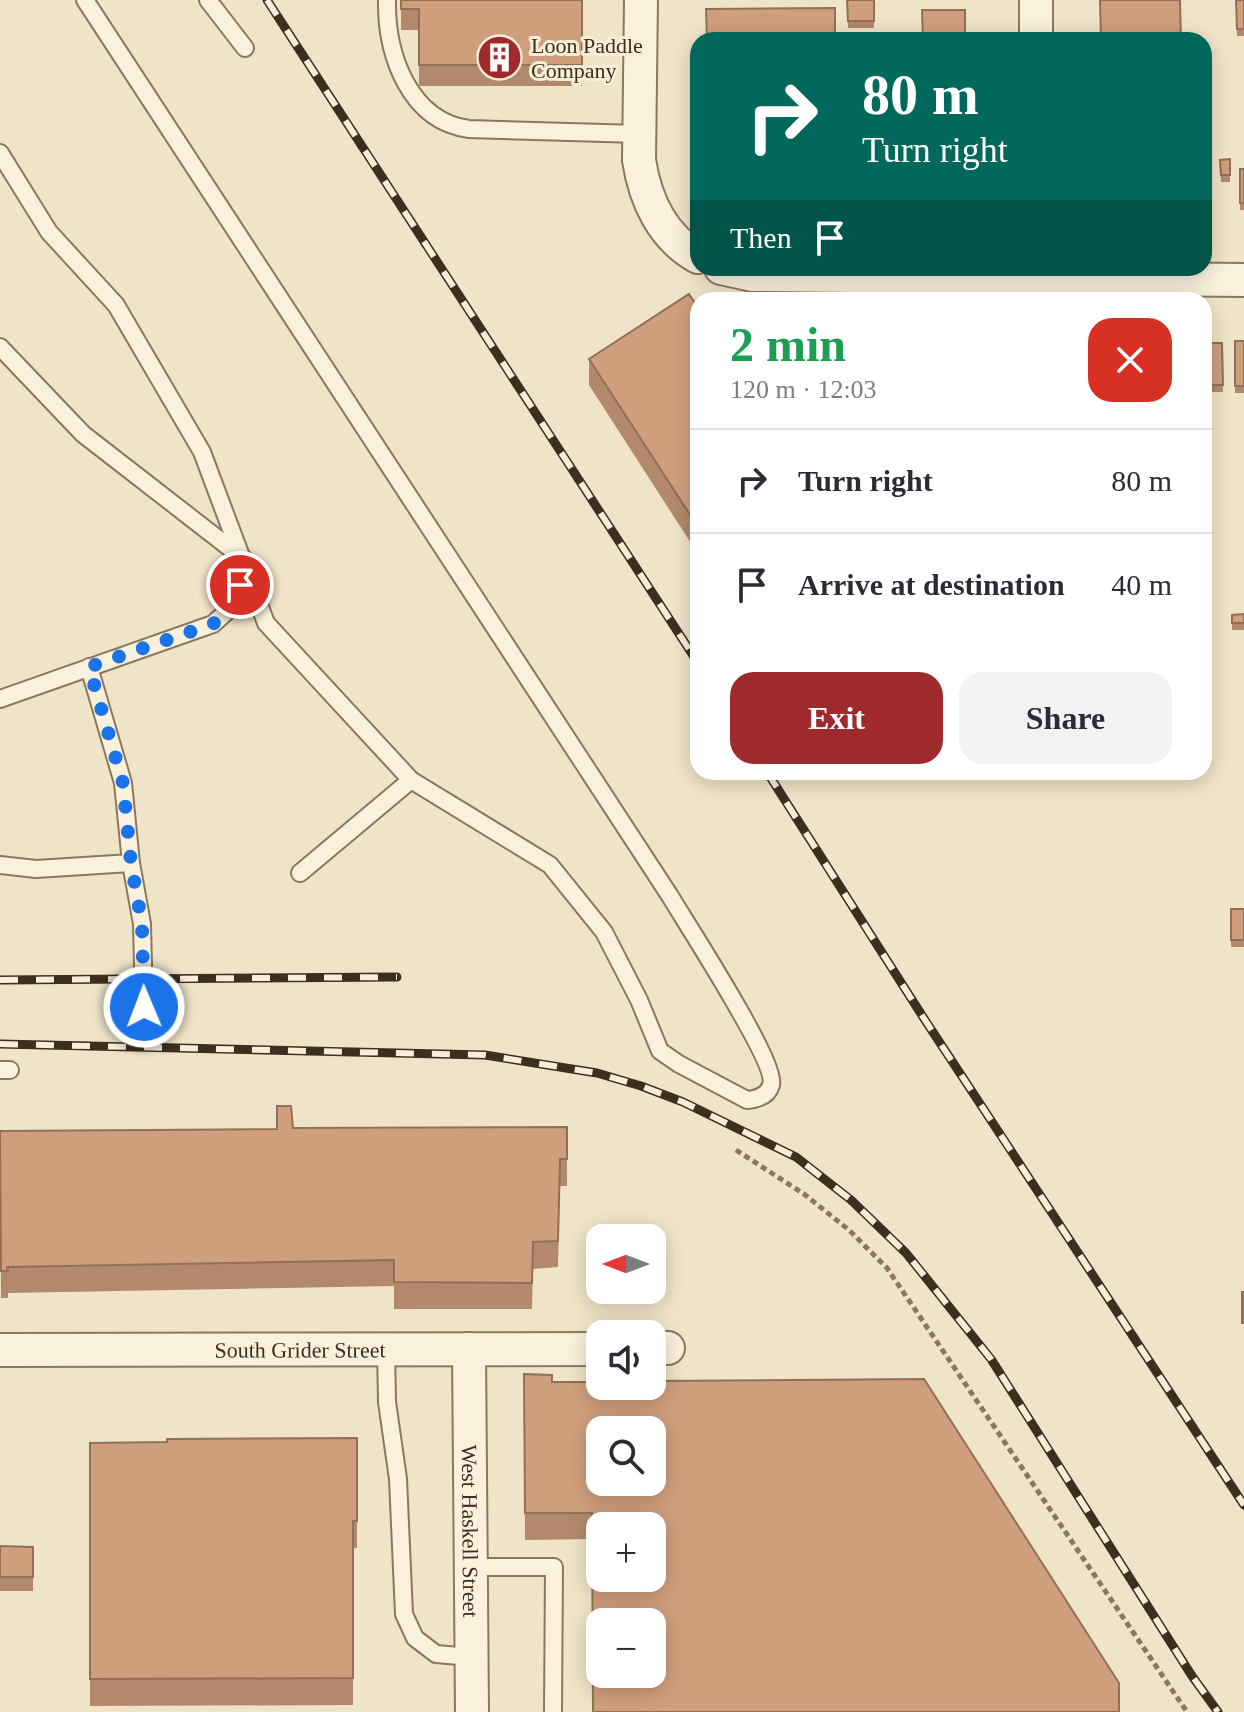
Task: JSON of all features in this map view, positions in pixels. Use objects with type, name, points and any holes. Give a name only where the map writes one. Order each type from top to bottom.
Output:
[{"type":"street","points":[[641,0],[639,134],[643,183],[650,203],[670,234],[690,253]]},
{"type":"street","points":[[1036,0],[1036,32]]},
{"type":"street","points":[[793,276],[1035,282],[1244,280]]},
{"type":"street","name":"West Haskell Street","points":[[469,1349],[472,1712]]},
{"type":"street","name":"South Grider Street","points":[[0,1350],[586,1349]]},
{"type":"lane","points":[[0,153],[49,232],[116,305],[202,452],[266,623],[411,780],[550,865],[604,932],[639,1000],[660,1051],[747,1100],[765,1094],[771,1087],[772,1077],[753,1034],[670,896],[85,0]]},
{"type":"lane","points":[[208,0],[245,48]]},
{"type":"lane","points":[[387,0],[390,35],[403,78],[422,108],[446,122],[469,129],[639,134]]},
{"type":"lane","points":[[0,347],[83,434],[244,559]]},
{"type":"lane","points":[[0,699],[213,624],[235,604],[244,559]]},
{"type":"lane","points":[[89,667],[123,783],[131,863],[142,924],[144,1007]]},
{"type":"lane","points":[[300,873],[411,780]]},
{"type":"lane","points":[[0,865],[36,869],[131,863]]},
{"type":"lane","points":[[386,1349],[387,1402],[398,1479],[404,1614],[415,1638],[436,1654],[471,1657]]},
{"type":"lane","points":[[471,1567],[554,1567],[553,1712]]},
{"type":"path","points":[[736,1150],[804,1194],[849,1230],[887,1268],[1187,1712]]},
{"type":"building","name":"Loon Paddle Company","points":[[401,0],[582,0],[582,65],[419,65],[419,9],[401,9]]},
{"type":"building","points":[[847,0],[874,0],[874,21],[848,21]]},
{"type":"building","points":[[1100,0],[1180,0],[1181,32],[1101,32]]},
{"type":"building","points":[[1236,0],[1244,0],[1244,29],[1237,29]]},
{"type":"building","points":[[835,8],[835,32],[707,32],[706,9]]},
{"type":"building","points":[[922,10],[965,10],[965,32],[923,32]]},
{"type":"building","points":[[1230,159],[1230,175],[1221,175],[1220,160]]},
{"type":"building","points":[[1240,169],[1244,169],[1244,203],[1240,203]]},
{"type":"building","points":[[689,294],[690,515],[589,359]]},
{"type":"building","points":[[1235,341],[1244,341],[1244,386],[1235,386]]},
{"type":"building","points":[[1212,343],[1222,343],[1223,385],[1212,385]]},
{"type":"building","points":[[1244,614],[1244,623],[1232,623],[1232,615]]},
{"type":"building","points":[[1231,909],[1244,909],[1244,940],[1231,940]]},
{"type":"building","points":[[277,1106],[291,1106],[293,1128],[567,1127],[567,1159],[560,1159],[558,1241],[533,1242],[532,1283],[394,1282],[394,1260],[7,1267],[8,1271],[1,1271],[0,1131],[277,1129]]},
{"type":"building","points":[[1244,1292],[1244,1323],[1242,1323]]},
{"type":"building","points":[[524,1374],[552,1375],[552,1382],[586,1382],[586,1400],[666,1400],[666,1381],[924,1379],[1119,1683],[1119,1712],[593,1712],[593,1688],[666,1688],[666,1608],[592,1608],[592,1592],[666,1592],[666,1512],[525,1513]]},
{"type":"building","points":[[357,1438],[357,1521],[353,1521],[353,1678],[90,1679],[90,1443],[167,1442],[167,1439]]},
{"type":"building","points":[[0,1546],[33,1547],[33,1577],[0,1577]]},
{"type":"railway","points":[[267,0],[690,651]]},
{"type":"railway","points":[[772,780],[923,1017],[1244,1505]]},
{"type":"railway","points":[[0,980],[397,977]]},
{"type":"railway","points":[[0,1044],[485,1055],[597,1073],[641,1086],[683,1102],[796,1157],[851,1200],[906,1253],[991,1359],[1218,1712]]},
{"type":"place","name":"Loon Paddle Company","points":[[500,58]]},
{"type":"route","points":[[144,1007],[142,924],[131,863],[123,783],[89,667],[213,624],[235,604],[240,585]]}]
